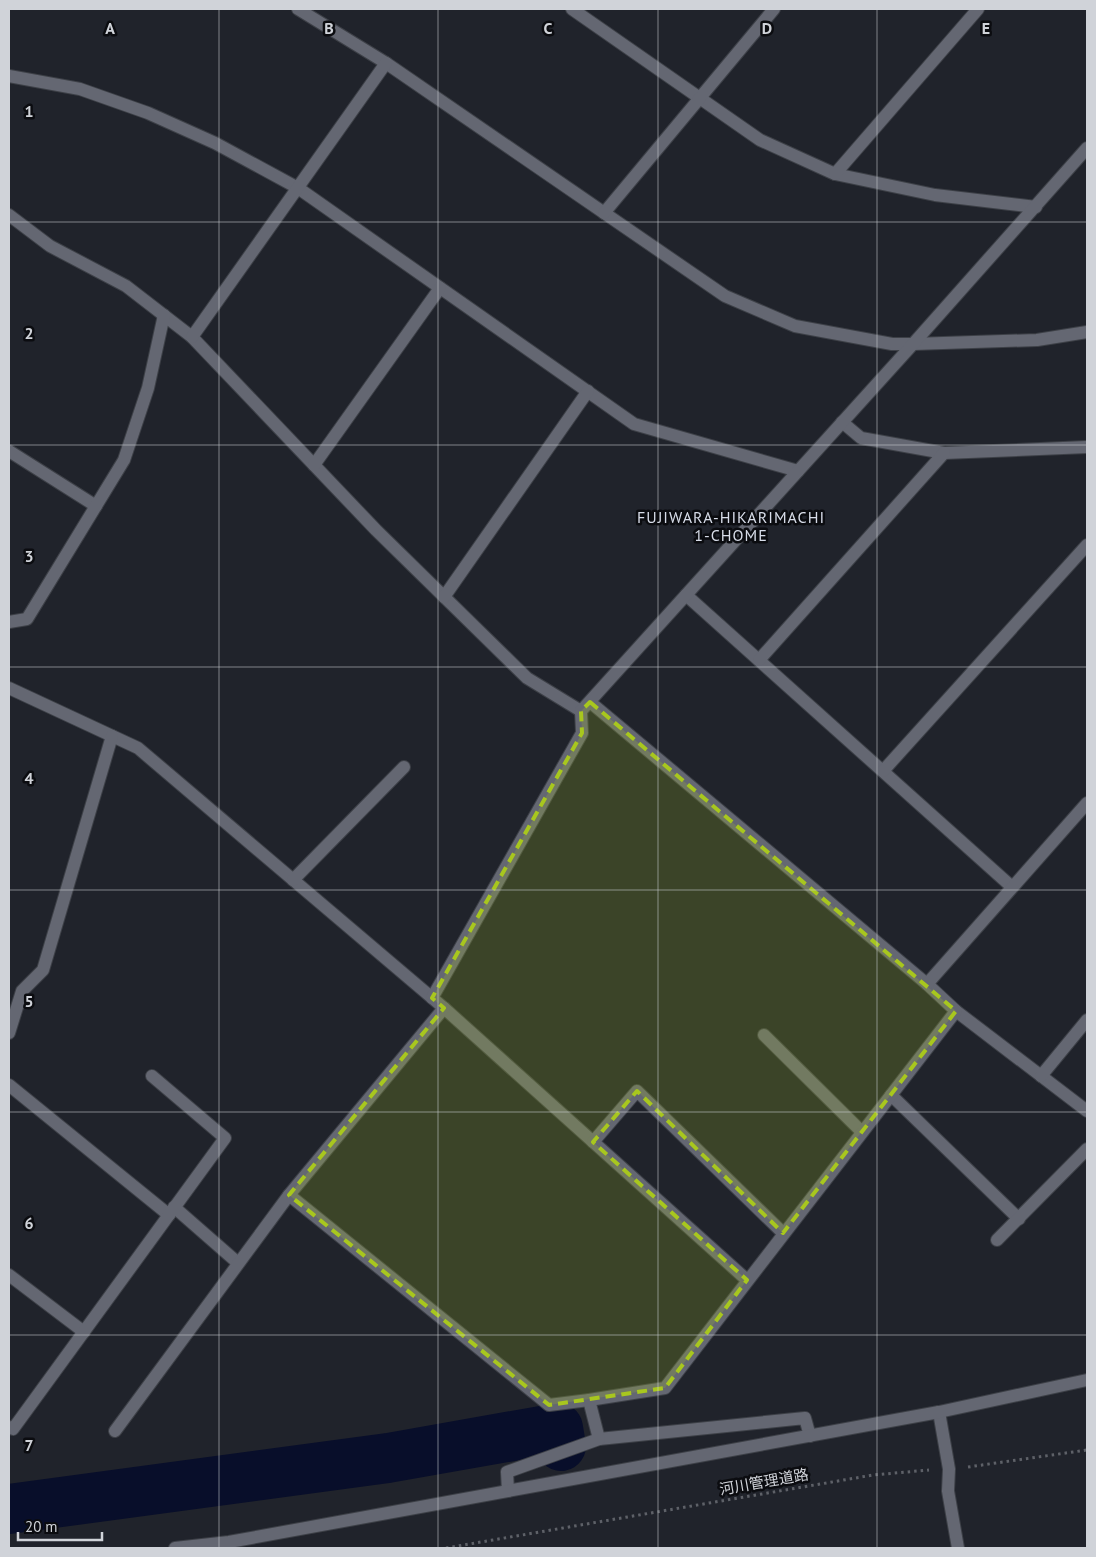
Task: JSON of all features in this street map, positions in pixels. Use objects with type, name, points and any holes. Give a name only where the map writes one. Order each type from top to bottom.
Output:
[{"type":"street","points":[[298,9],[386,63],[725,296],[751,308],[795,326],[892,344],[1037,340],[1087,332]]},
{"type":"street","points":[[572,9],[760,140],[834,174],[935,195],[1036,207]]},
{"type":"street","points":[[604,213],[774,9]]},
{"type":"street","points":[[834,174],[978,9]]},
{"type":"street","points":[[192,336],[386,63]]},
{"type":"street","points":[[9,76],[80,89],[148,113],[215,143],[298,188],[634,424],[798,471]]},
{"type":"street","points":[[432,998],[582,733],[585,707],[1087,148]]},
{"type":"street","points":[[9,215],[50,246],[126,286],[192,336],[376,530],[527,678],[585,707],[927,984],[956,1011],[1087,1111]]},
{"type":"street","points":[[314,465],[440,288]]},
{"type":"street","points":[[9,622],[27,619],[124,460],[148,388],[164,315]]},
{"type":"street","points":[[444,597],[588,391]]},
{"type":"street","points":[[842,422],[861,438],[944,452],[1087,447]]},
{"type":"street","points":[[9,451],[96,506]]},
{"type":"street","points":[[759,660],[944,452]]},
{"type":"street","points":[[883,771],[1087,546]]},
{"type":"street","points":[[686,595],[1012,888]]},
{"type":"street","points":[[9,688],[138,748],[444,1008],[747,1280]]},
{"type":"street","points":[[9,1033],[22,992],[43,970],[112,736]]},
{"type":"street","points":[[293,880],[404,767]]},
{"type":"street","points":[[927,984],[1087,803]]},
{"type":"street","points":[[115,1431],[289,1195],[444,1008]]},
{"type":"street","points":[[289,1195],[549,1405],[665,1388],[956,1011]]},
{"type":"street","points":[[1041,1076],[1087,1020]]},
{"type":"street","points":[[764,1035],[862,1132]]},
{"type":"street","points":[[9,1428],[13,1429],[225,1138],[152,1076]]},
{"type":"street","points":[[9,1085],[238,1263]]},
{"type":"street","points":[[593,1142],[637,1091],[783,1233]]},
{"type":"street","points":[[891,1095],[1019,1219]]},
{"type":"street","points":[[997,1240],[1087,1149]]},
{"type":"street","points":[[9,1275],[84,1332]]},
{"type":"street","points":[[175,1548],[229,1542],[810,1436],[939,1412],[1087,1380]]},
{"type":"street","points":[[589,1400],[599,1439]]},
{"type":"street","points":[[939,1412],[949,1469],[948,1491],[958,1548]]},
{"type":"street","points":[[508,1490],[507,1472],[599,1439],[805,1418],[810,1436]]},
{"type":"path","name":"河川管理道路","points":[[446,1548],[873,1474],[949,1469],[1087,1450]]},
{"type":"highlighted area","points":[[590,702],[956,1011],[783,1233],[637,1091],[593,1142],[747,1280],[665,1388],[549,1405],[289,1195],[444,1008],[432,998],[582,733],[581,711]]},
{"type":"waterway","points":[[9,1509],[388,1458],[558,1428],[561,1446]]},
{"type":"district","name":"FUJIWARA-HIKARIMACHI 1-CHOME","points":[[731,526]]}]
